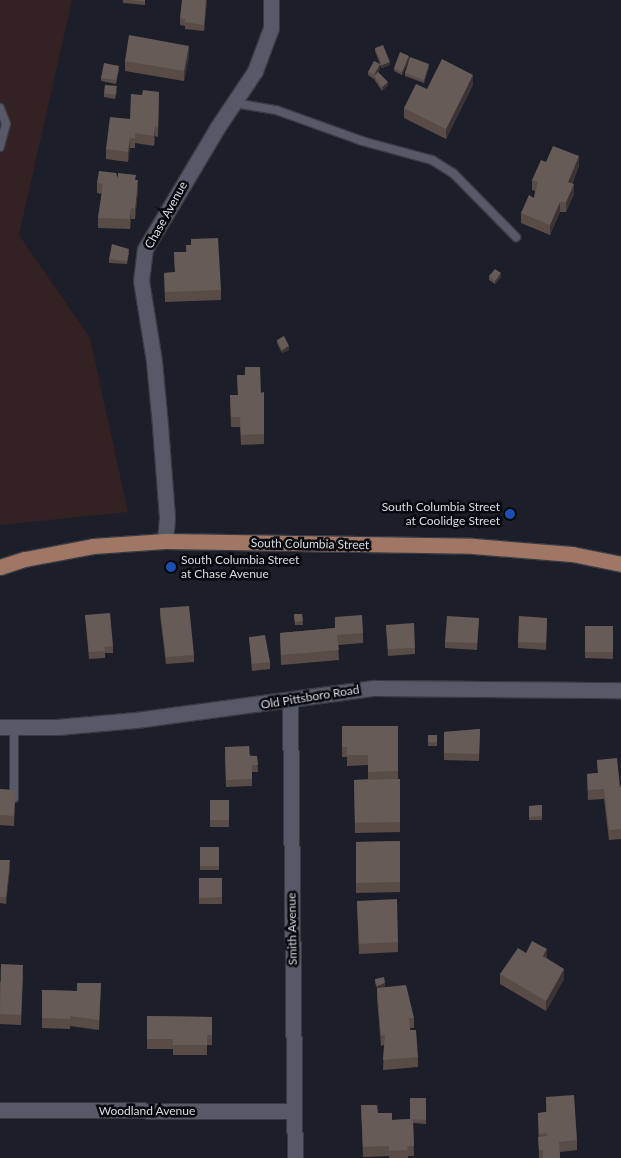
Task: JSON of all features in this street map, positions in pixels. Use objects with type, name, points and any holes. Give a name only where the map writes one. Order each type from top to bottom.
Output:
[{"type":"main road","name":"South Columbia Street","points":[[0,567],[25,559],[92,546],[165,541],[473,546],[572,554],[621,564]]},
{"type":"street","name":"Chase Avenue","points":[[165,541],[167,517],[160,425],[154,361],[141,281],[145,250],[255,71],[264,50],[270,28],[271,0]]},
{"type":"street","name":"Old Pittsboro Road","points":[[7,727],[136,720],[290,701],[374,688],[621,690]]},
{"type":"street","name":"Smith Avenue","points":[[290,701],[295,1158]]},
{"type":"street","name":"Woodland Avenue","points":[[0,1110],[294,1111]]},
{"type":"lane","points":[[234,103],[276,110],[362,141],[432,160],[453,173],[516,237]]},
{"type":"lane","points":[[0,108],[6,124],[0,147]]},
{"type":"lane","points":[[7,727],[14,798]]},
{"type":"shaded area","points":[[0,0],[72,0],[19,235],[90,338],[128,512],[0,525]]},
{"type":"building","points":[[182,0],[206,0],[204,25],[185,22],[185,19],[180,18]]},
{"type":"building","points":[[129,35],[189,46],[184,71],[125,61]]},
{"type":"building","points":[[383,45],[390,62],[382,65],[375,48]]},
{"type":"building","points":[[400,52],[409,56],[402,72],[394,68]]},
{"type":"building","points":[[410,57],[429,64],[424,80],[405,73]]},
{"type":"building","points":[[442,59],[473,75],[446,129],[404,108],[416,84],[427,89]]},
{"type":"building","points":[[374,61],[380,64],[374,75],[368,72]]},
{"type":"building","points":[[104,63],[119,66],[116,80],[101,78]]},
{"type":"building","points":[[378,72],[388,82],[382,87],[374,76]]},
{"type":"building","points":[[105,85],[117,86],[115,95],[104,93]]},
{"type":"building","points":[[143,90],[159,92],[158,127],[155,126],[154,136],[135,133],[135,138],[130,138],[128,152],[106,149],[110,117],[130,119],[131,94],[142,95]]},
{"type":"building","points":[[553,146],[579,156],[568,182],[574,184],[566,202],[560,202],[550,225],[521,213],[529,195],[534,198],[538,182],[532,180],[541,160],[546,162]]},
{"type":"building","points":[[99,171],[116,173],[118,178],[118,173],[136,175],[135,180],[138,180],[135,209],[131,208],[130,219],[98,218],[103,184],[97,183]]},
{"type":"building","points":[[218,238],[221,290],[165,292],[164,273],[175,272],[174,252],[187,252],[186,245],[191,245],[191,239]]},
{"type":"building","points":[[112,244],[129,249],[127,261],[109,259]]},
{"type":"building","points":[[495,269],[501,273],[495,281],[489,276]]},
{"type":"building","points":[[284,336],[289,346],[282,350],[277,340]]},
{"type":"building","points":[[245,367],[260,367],[261,393],[264,392],[264,434],[241,435],[240,417],[231,417],[230,395],[238,395],[237,375],[245,375]]},
{"type":"building","points":[[189,606],[194,655],[166,657],[160,608]]},
{"type":"building","points":[[110,613],[113,646],[104,647],[105,651],[89,652],[85,615]]},
{"type":"building","points":[[294,614],[302,614],[303,621],[295,622]]},
{"type":"building","points":[[362,615],[363,633],[337,635],[339,650],[281,655],[280,633],[335,628],[335,617]]},
{"type":"building","points":[[447,616],[479,618],[477,643],[445,642]]},
{"type":"building","points":[[519,616],[547,618],[546,643],[518,642]]},
{"type":"building","points":[[414,623],[415,648],[388,649],[386,625]]},
{"type":"building","points":[[585,626],[613,626],[613,652],[585,652]]},
{"type":"building","points":[[265,635],[270,662],[252,664],[249,637]]},
{"type":"building","points":[[342,726],[398,726],[398,771],[368,772],[368,755],[347,755],[347,747],[342,747]]},
{"type":"building","points":[[480,729],[479,754],[444,753],[444,732]]},
{"type":"building","points":[[428,735],[437,735],[437,742],[428,742]]},
{"type":"building","points":[[249,746],[250,756],[257,756],[258,765],[252,765],[252,779],[226,780],[225,747]]},
{"type":"building","points":[[617,758],[621,786],[621,829],[609,830],[604,789],[588,790],[587,774],[598,773],[597,760]]},
{"type":"building","points":[[400,779],[400,822],[355,823],[354,780]]},
{"type":"building","points":[[0,789],[15,790],[14,816],[0,815]]},
{"type":"building","points":[[210,800],[229,800],[229,820],[210,820]]},
{"type":"building","points":[[542,805],[542,816],[529,817],[529,806]]},
{"type":"building","points":[[400,841],[400,882],[356,883],[356,842]]},
{"type":"building","points":[[200,847],[219,847],[219,866],[200,866]]},
{"type":"building","points":[[0,860],[10,860],[6,897],[0,897]]},
{"type":"building","points":[[199,878],[222,878],[222,897],[199,898]]},
{"type":"building","points":[[397,899],[398,942],[359,944],[357,901]]},
{"type":"building","points":[[532,941],[547,949],[543,956],[564,969],[546,1001],[500,974],[518,948],[526,953]]},
{"type":"building","points":[[1,964],[23,965],[21,1015],[0,1014]]},
{"type":"building","points":[[384,977],[385,983],[377,986],[375,979]]},
{"type":"building","points":[[77,983],[101,983],[99,1020],[70,1016],[70,1019],[42,1018],[42,990],[77,991]]},
{"type":"building","points":[[406,985],[414,1018],[409,1018],[410,1030],[416,1030],[418,1057],[383,1060],[385,1035],[381,1036],[377,988]]},
{"type":"building","points":[[147,1016],[212,1017],[212,1035],[207,1035],[207,1045],[173,1045],[173,1039],[147,1039]]},
{"type":"building","points":[[574,1095],[577,1140],[559,1142],[560,1158],[543,1158],[543,1150],[539,1150],[538,1137],[547,1136],[547,1133],[539,1134],[538,1113],[547,1112],[546,1097]]},
{"type":"building","points":[[410,1098],[426,1098],[426,1120],[410,1119]]},
{"type":"building","points":[[361,1105],[377,1105],[378,1113],[392,1113],[392,1120],[413,1119],[414,1146],[407,1146],[408,1150],[389,1151],[389,1146],[363,1147]]},
{"type":"place","name":"South Columbia Street at Coolidge Street","points":[[510,514]]},
{"type":"place","name":"South Columbia Street at Chase Avenue","points":[[171,567]]}]
